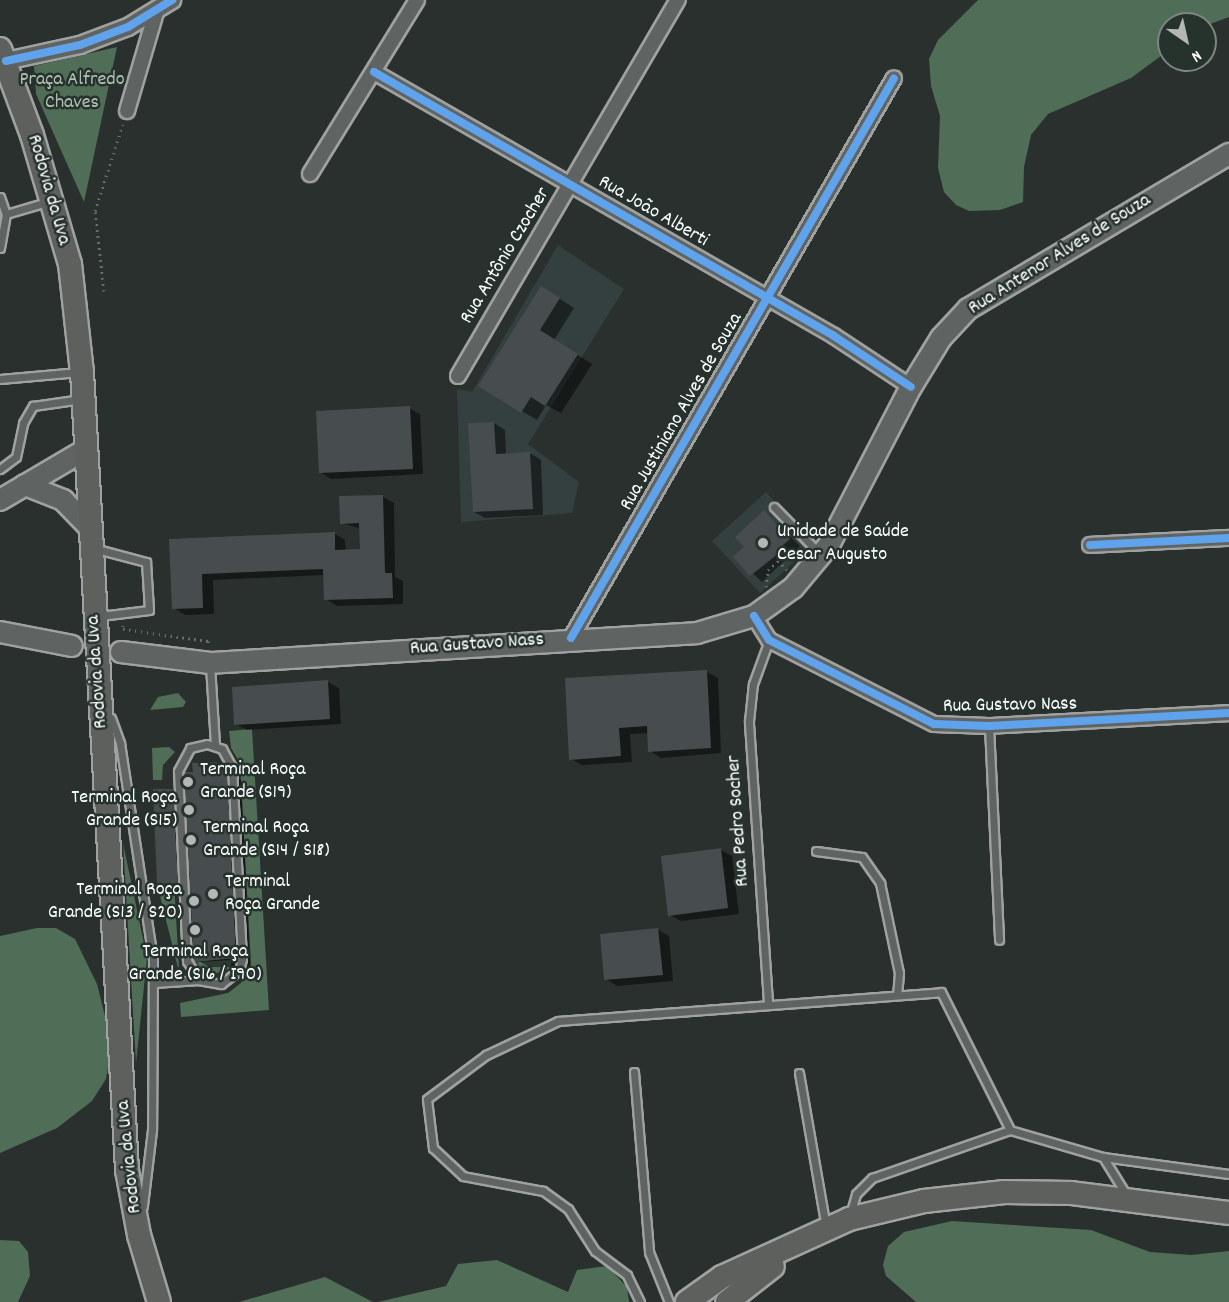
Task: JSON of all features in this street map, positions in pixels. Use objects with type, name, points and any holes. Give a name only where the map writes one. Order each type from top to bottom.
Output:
[{"type":"highway","name":"Rodovia da Uva","points":[[3,55],[52,200],[70,264],[82,372],[94,617],[127,1170],[139,1235],[159,1302]]},
{"type":"highway","points":[[687,1302],[722,1277],[849,1219],[924,1201],[1004,1192],[1071,1193],[1229,1213]]},
{"type":"highway","points":[[727,1302],[752,1279],[826,1230]]},
{"type":"main road","name":"Rua Antenor Alves de Souza","points":[[754,616],[793,588],[821,555],[911,387],[942,338],[968,309],[1229,154]]},
{"type":"main road","points":[[0,500],[85,450]]},
{"type":"main road","points":[[25,485],[63,500],[91,538]]},
{"type":"main road","name":"Rua Gustavo Nass","points":[[121,652],[210,663],[571,638],[697,633],[754,616]]},
{"type":"main road","points":[[0,632],[72,646]]},
{"type":"street","points":[[310,174],[417,0]]},
{"type":"street","name":"Rua Antônio Czocher","points":[[458,376],[678,0]]},
{"type":"street","points":[[3,55],[80,45],[128,27],[164,4]]},
{"type":"street","points":[[127,111],[164,4]]},
{"type":"street","name":"Rua João Alberti","points":[[374,72],[572,184],[872,359],[911,387]]},
{"type":"street","name":"Rua Justiniano Alves de Souza","points":[[571,638],[894,78]]},
{"type":"street","points":[[1090,544],[1229,538]]},
{"type":"street","name":"Rua Gustavo Nass","points":[[754,616],[770,640],[934,724],[989,726],[1229,713]]},
{"type":"lane","points":[[0,197],[6,214],[0,248]]},
{"type":"lane","points":[[6,214],[52,200]]},
{"type":"lane","points":[[0,379],[82,372]]},
{"type":"lane","points":[[0,469],[16,457],[23,423],[33,406],[83,399]]},
{"type":"lane","points":[[774,507],[821,555]]},
{"type":"lane","points":[[91,538],[146,562],[149,610],[94,617]]},
{"type":"lane","name":"Rua Pedro Socher","points":[[768,1002],[749,721],[753,684],[770,640]]},
{"type":"lane","points":[[210,663],[215,746]]},
{"type":"lane","points":[[100,690],[120,743],[154,983],[152,1130],[139,1235]]},
{"type":"lane","points":[[989,726],[999,940]]},
{"type":"lane","points":[[154,983],[199,980],[221,984],[232,979],[242,959],[232,766],[227,754],[215,746],[190,748],[178,771],[187,961],[199,980]]},
{"type":"lane","points":[[816,851],[862,857],[880,883],[899,973],[897,995]]},
{"type":"lane","points":[[640,1302],[627,1275],[595,1251],[568,1209],[543,1191],[463,1176],[433,1148],[427,1099],[486,1055],[558,1021],[768,1002],[941,992],[1010,1130]]},
{"type":"lane","points":[[634,1072],[649,1252],[669,1302]]},
{"type":"lane","points":[[799,1073],[826,1230]]},
{"type":"lane","points":[[849,1219],[856,1194],[872,1178],[1010,1130],[1103,1156],[1229,1174]]},
{"type":"lane","points":[[1103,1156],[1130,1201]]},
{"type":"path","points":[[104,291],[95,211],[127,111]]},
{"type":"path","points":[[773,603],[766,581],[768,570],[778,560],[789,551],[809,549],[821,555]]},
{"type":"path","points":[[122,614],[123,629],[208,641],[210,663]]},
{"type":"shaded area","points":[[558,245],[624,289],[528,444],[579,482],[572,513],[461,522],[457,389],[472,392]]},
{"type":"shaded area","name":"Unidade de Saúde Cesar Augusto","points":[[766,492],[814,544],[760,593],[712,541]]},
{"type":"green space","points":[[978,0],[1229,0],[1229,17],[1217,22],[1217,12],[1157,12],[1157,59],[1131,78],[1048,114],[1031,135],[1024,167],[1023,202],[1000,210],[969,211],[956,205],[944,192],[938,168],[940,116],[931,86],[929,59],[938,40]]},
{"type":"green space","name":"Praça Alfredo Chaves","points":[[117,47],[84,202],[36,94],[34,66]]},
{"type":"green space","points":[[178,693],[186,702],[183,707],[150,710],[158,697]]},
{"type":"green space","points":[[252,729],[269,1010],[181,1017],[180,1003],[228,993],[241,983],[251,964],[240,763],[231,748],[229,731]]},
{"type":"green space","points":[[169,747],[175,752],[163,765],[162,780],[153,780],[152,748]]},
{"type":"green space","points":[[123,843],[147,958],[136,1063]]},
{"type":"green space","points":[[174,883],[179,967],[178,968],[157,884]]},
{"type":"green space","points":[[37,928],[56,928],[75,939],[97,984],[112,1044],[106,1079],[92,1101],[57,1128],[0,1153],[0,936]]},
{"type":"green space","points":[[233,960],[229,969],[211,975],[201,971],[197,962]]},
{"type":"green space","points":[[952,1221],[1091,1230],[1150,1252],[1191,1255],[1229,1251],[1229,1302],[916,1302],[886,1276],[883,1265],[888,1246],[904,1232]]},
{"type":"green space","points":[[0,1240],[19,1241],[28,1252],[30,1276],[18,1302],[0,1302]]},
{"type":"green space","points":[[497,1260],[568,1292],[577,1270],[607,1266],[627,1287],[629,1302],[378,1302],[446,1286],[458,1264]]},
{"type":"green space","points":[[325,1277],[373,1302],[239,1302]]},
{"type":"building","points":[[541,286],[560,298],[540,330],[578,354],[545,406],[531,397],[521,413],[478,386]]},
{"type":"building","points":[[410,406],[413,469],[319,473],[316,411]]},
{"type":"building","points":[[494,422],[496,454],[530,452],[533,509],[473,512],[468,423]]},
{"type":"building","points":[[383,495],[385,573],[392,573],[393,598],[324,600],[323,569],[202,574],[203,608],[172,609],[169,539],[335,532],[335,550],[360,549],[359,523],[340,524],[339,496]]},
{"type":"building","points":[[764,510],[790,539],[782,546],[784,549],[750,576],[733,557],[744,547],[735,537]]},
{"type":"building","points":[[707,670],[711,748],[648,752],[647,726],[619,728],[621,756],[569,760],[565,678]]},
{"type":"building","points":[[328,680],[330,719],[234,725],[232,687]]},
{"type":"building","points":[[217,762],[217,770],[227,770],[236,958],[194,962],[184,772],[193,772],[192,763]]},
{"type":"building","points":[[153,789],[173,789],[178,883],[157,884]]},
{"type":"building","points":[[721,848],[728,908],[668,916],[661,856]]},
{"type":"building","points":[[658,928],[663,975],[604,980],[600,934]]},
{"type":"cycle path","points":[[6,61],[80,45],[128,27],[172,0]]},
{"type":"cycle path","points":[[374,72],[834,336],[911,387]]},
{"type":"cycle path","points":[[571,638],[894,78]]},
{"type":"cycle path","points":[[1090,545],[1229,538]]},
{"type":"cycle path","points":[[754,616],[769,640],[934,724],[989,726],[1229,713]]},
{"type":"place","name":"Unidade de Saúde Cesar Augusto","points":[[763,543]]},
{"type":"place","name":"Terminal Roça Grande (S19)","points":[[188,782]]},
{"type":"place","name":"Terminal Roça Grande (S15)","points":[[189,810]]},
{"type":"place","name":"Terminal Roça Grande (S14 / S18)","points":[[191,840]]},
{"type":"place","name":"Terminal Roça Grande","points":[[213,894]]},
{"type":"place","name":"Terminal Roça Grande (S13 / S20)","points":[[194,901]]},
{"type":"place","name":"Terminal Roça Grande (S16 / I90)","points":[[195,930]]}]
